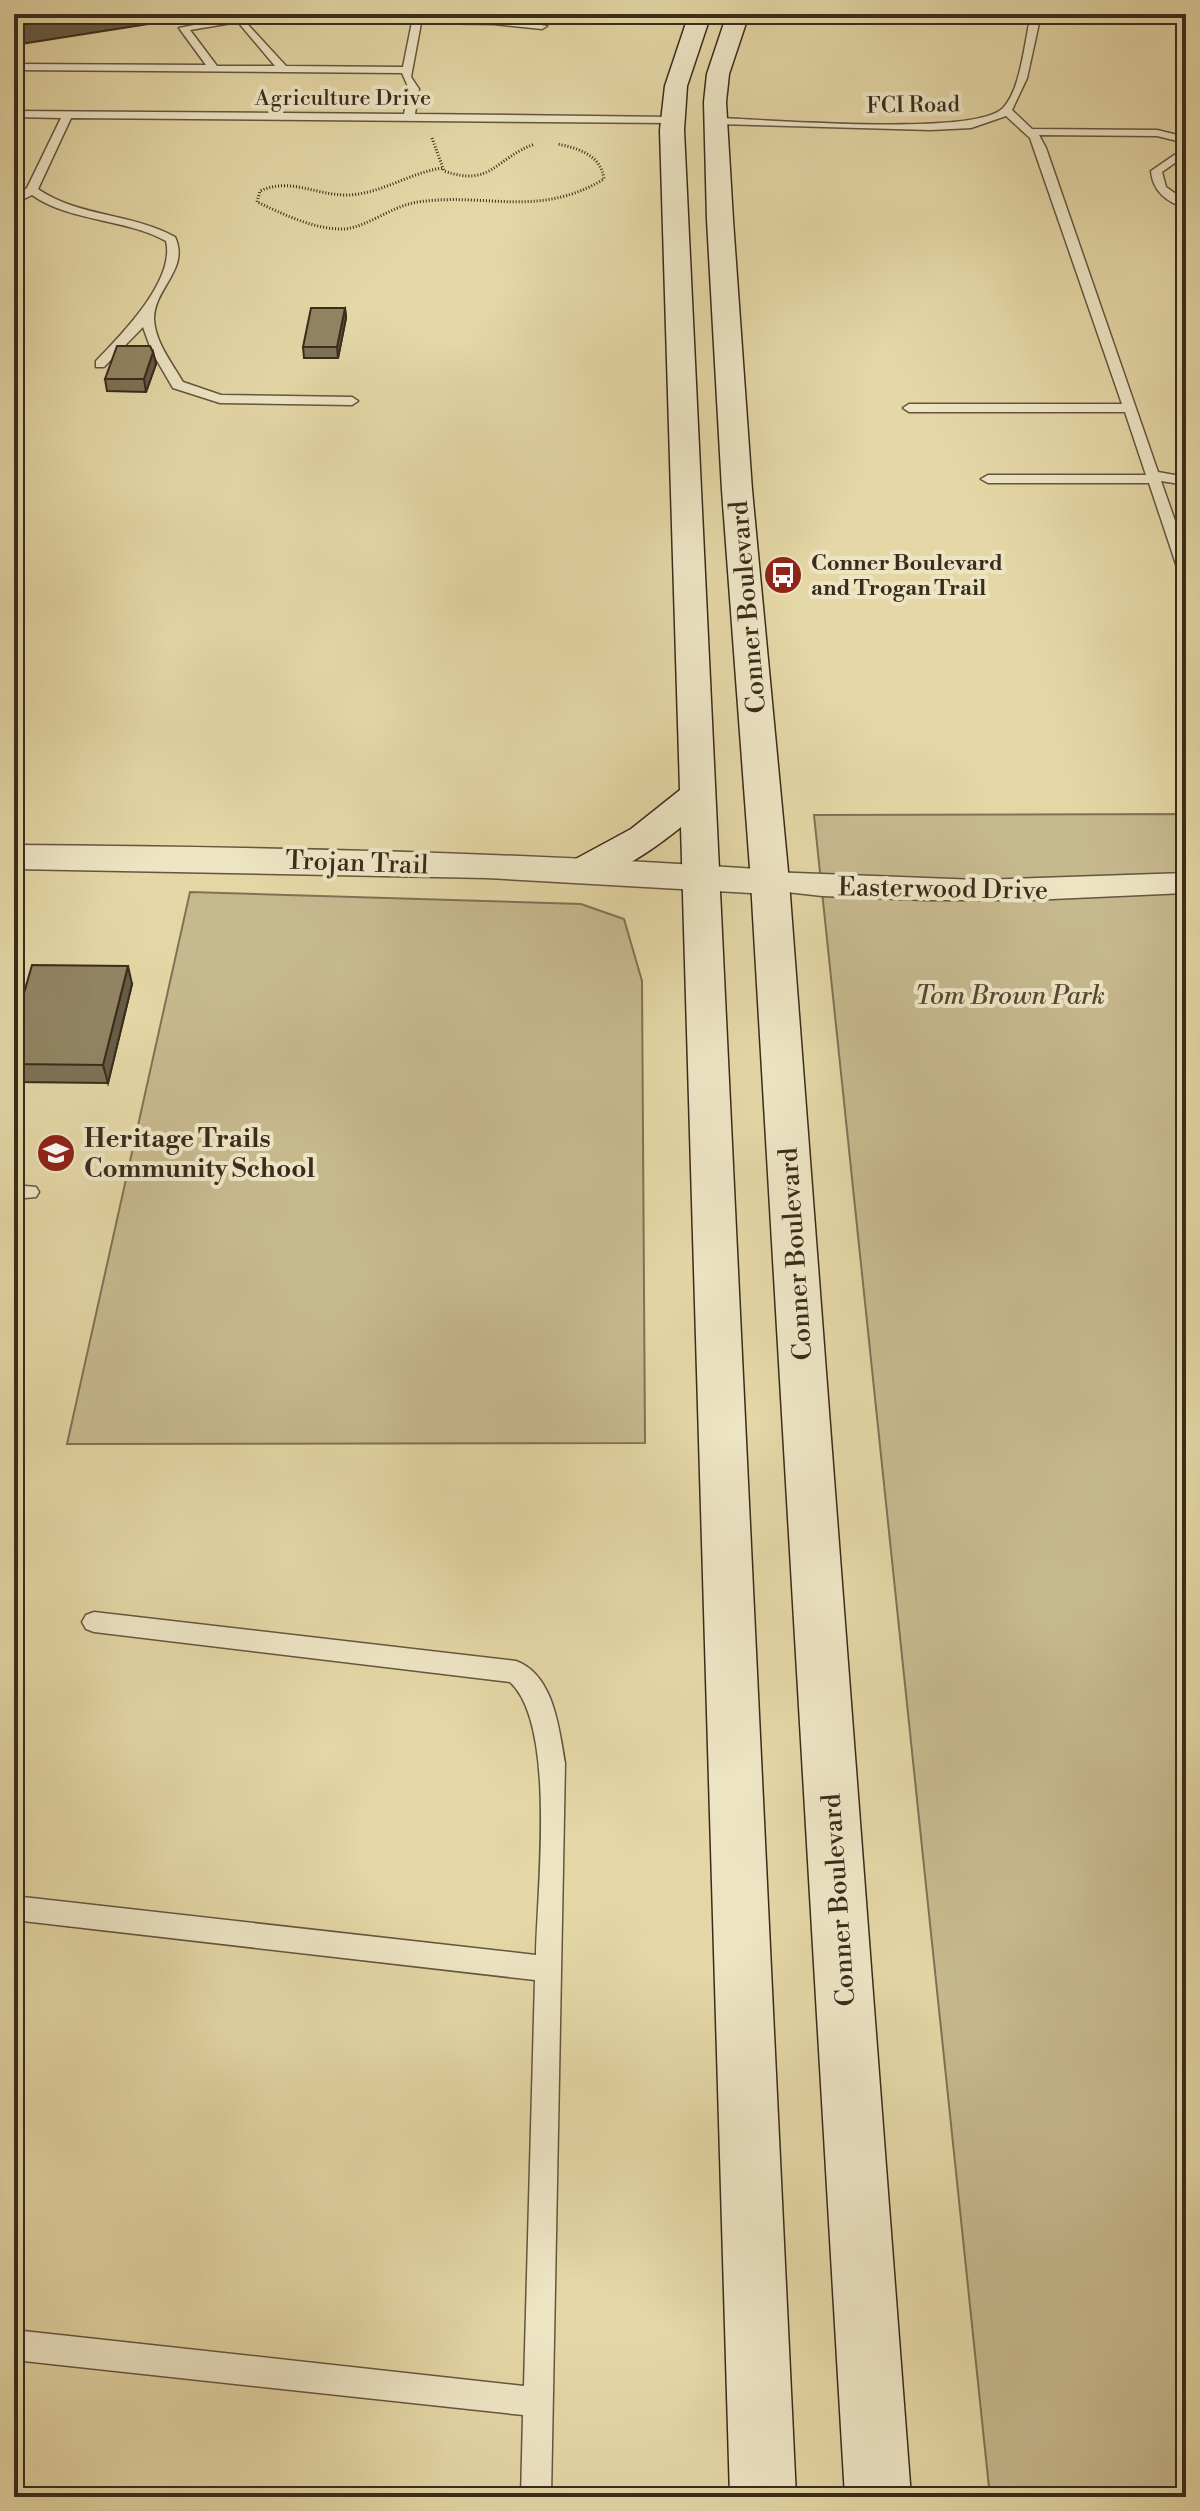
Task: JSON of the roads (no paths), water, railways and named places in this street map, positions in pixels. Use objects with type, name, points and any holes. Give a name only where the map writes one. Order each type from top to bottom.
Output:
[{"type":"main road","name":"Conner Boulevard","points":[[700,14],[683,58],[672,120],[763,2497]]},
{"type":"main road","name":"Conner Boulevard","points":[[738,14],[718,74],[716,121],[737,490],[770,882],[878,2497]]},
{"type":"main road","points":[[672,120],[716,121]]},
{"type":"main road","points":[[583,870],[636,844],[670,820],[697,793]]},
{"type":"main road","name":"Trojan Trail","points":[[14,857],[284,859],[700,876]]},
{"type":"main road","name":"Easterwood Drive","points":[[700,876],[770,882]]},
{"type":"street","name":"Easterwood Drive","points":[[770,882],[930,891],[1069,890],[1186,883]]},
{"type":"lane","points":[[375,14],[542,26]]},
{"type":"lane","points":[[1036,14],[1015,98],[1007,111],[1030,132],[1041,148],[1186,573]]},
{"type":"lane","points":[[409,117],[414,89],[406,77],[418,17]]},
{"type":"lane","points":[[214,69],[184,28],[240,19],[284,70]]},
{"type":"lane","points":[[14,67],[407,70]]},
{"type":"lane","name":"FCI Road","points":[[716,121],[955,126],[1007,111]]},
{"type":"lane","name":"Agriculture Drive","points":[[14,114],[672,120]]},
{"type":"lane","points":[[14,201],[32,190],[67,115]]},
{"type":"lane","points":[[1030,132],[1157,133],[1186,140]]},
{"type":"lane","points":[[1186,150],[1156,171],[1156,179],[1168,195],[1186,205]]},
{"type":"lane","points":[[32,190],[55,203],[150,227],[171,239],[175,252],[173,262],[148,314],[115,352],[100,364]]},
{"type":"lane","points":[[148,314],[151,337],[178,385],[193,392],[220,399],[352,401]]},
{"type":"lane","points":[[909,408],[1130,408]]},
{"type":"lane","points":[[988,479],[1153,477],[1186,481]]},
{"type":"lane","points":[[94,1622],[516,1672],[530,1683],[543,1711],[553,1763],[536,2497]]},
{"type":"lane","points":[[14,1908],[548,1969]]},
{"type":"lane","points":[[14,2345],[537,2402]]},
{"type":"place","name":"Conner Boulevard and Trogan Trail","points":[[783,575]]},
{"type":"place","name":"Heritage Trails Community School","points":[[56,1153]]},
{"type":"park label","name":"Tom Brown Park","points":[[1010,995]]}]
